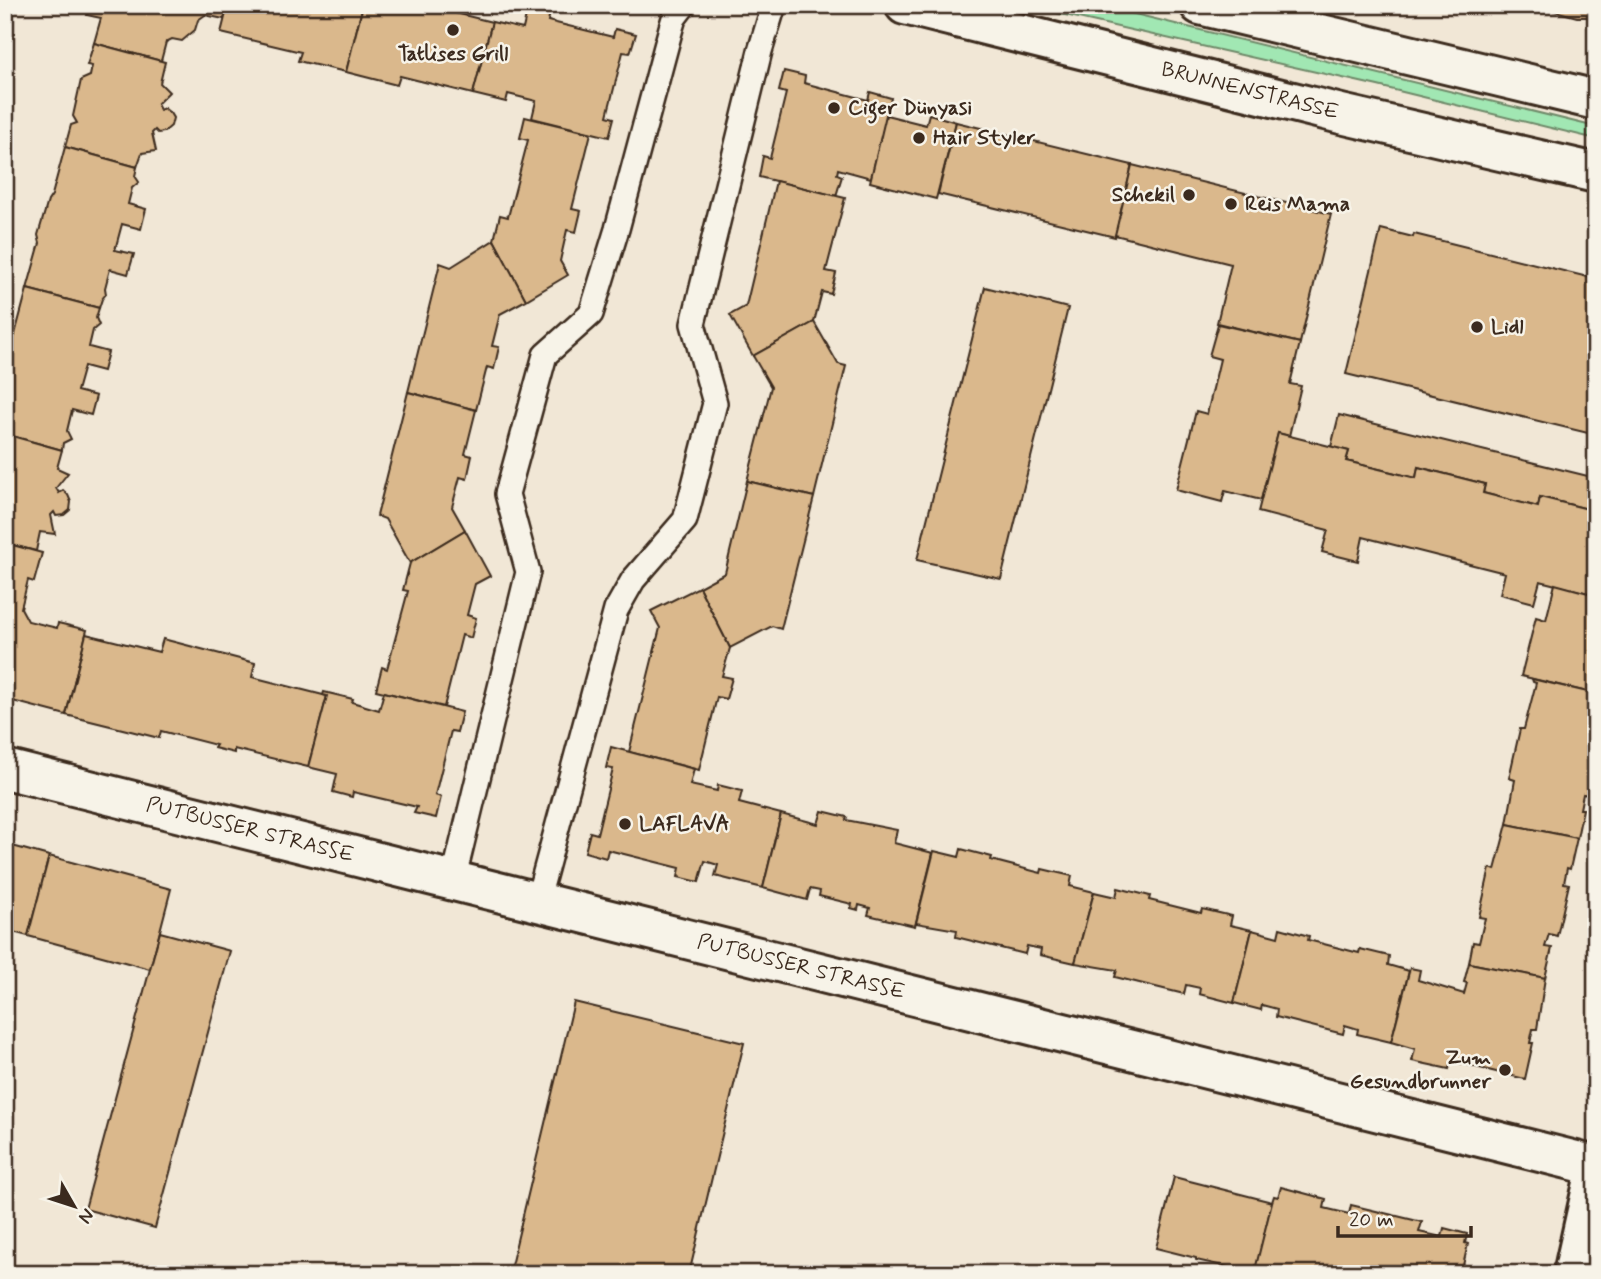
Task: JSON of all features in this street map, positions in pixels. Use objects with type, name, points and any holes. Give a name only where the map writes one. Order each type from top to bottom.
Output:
[{"type":"street","name":"BRUNNENSTRASSE","points":[[905,5],[1341,114],[1596,173]]},
{"type":"street","points":[[1200,5],[1596,100]]},
{"type":"street","name":"PUTBUSSER STRASSE","points":[[5,769],[1596,1168]]},
{"type":"street","points":[[1573,1274],[1596,1168]]},
{"type":"lane","points":[[453,881],[528,572],[507,494],[545,355],[591,314],[617,229],[671,28],[684,5]]},
{"type":"lane","points":[[537,902],[617,610],[633,580],[684,520],[688,507],[715,403],[693,324],[774,5]]},
{"type":"green space","points":[[1021,5],[1098,5],[1596,127],[1596,139],[1378,86]]},
{"type":"building","points":[[90,5],[228,5],[224,19],[205,15],[198,20],[195,30],[182,41],[172,39],[166,42],[161,61],[94,43],[101,18],[87,15]]},
{"type":"building","points":[[228,5],[363,5],[346,72],[298,61],[301,52],[221,33]]},
{"type":"building","points":[[363,5],[423,5],[492,22],[473,94],[400,76],[397,85],[346,72]]},
{"type":"building","points":[[1533,5],[1596,5],[1596,17],[1577,17]]},
{"type":"building","points":[[528,7],[550,13],[548,21],[613,37],[615,29],[636,34],[630,53],[623,52],[607,116],[614,118],[609,137],[532,118],[536,101],[508,94],[506,102],[473,94],[492,22],[523,29]]},
{"type":"building","points":[[94,43],[165,62],[160,83],[169,92],[157,104],[160,110],[164,108],[170,113],[173,118],[171,126],[164,132],[158,133],[155,130],[152,133],[156,151],[142,153],[137,167],[65,147],[71,125],[77,123],[73,116],[81,80],[90,76],[92,66],[87,65]]},
{"type":"building","points":[[784,71],[805,76],[804,83],[868,100],[870,92],[891,98],[871,178],[838,169],[837,174],[842,176],[836,196],[759,177],[763,156],[770,158],[786,93],[779,91]]},
{"type":"building","points":[[929,114],[956,122],[936,199],[870,182],[886,115],[926,125]]},
{"type":"building","points":[[525,117],[591,133],[572,209],[581,211],[576,232],[567,230],[560,261],[568,275],[526,300],[494,240],[500,215],[508,217],[528,140],[520,138]]},
{"type":"building","points":[[956,122],[1132,165],[1115,237],[938,194]]},
{"type":"building","points":[[65,147],[137,167],[135,176],[139,182],[132,188],[128,204],[146,209],[141,229],[122,224],[115,250],[134,254],[128,274],[110,269],[106,294],[99,308],[27,289],[40,243],[38,235]]},
{"type":"building","points":[[1132,165],[1331,214],[1300,343],[1217,323],[1231,264],[1115,235]]},
{"type":"building","points":[[776,181],[845,198],[826,271],[836,273],[831,294],[822,292],[814,322],[753,356],[730,315],[746,306]]},
{"type":"building","name":"Lidl","points":[[1381,229],[1413,237],[1414,234],[1596,279],[1596,435],[1346,374]]},
{"type":"building","points":[[494,240],[526,300],[500,314],[492,346],[499,347],[494,369],[487,367],[476,410],[408,392],[440,263],[451,267]]},
{"type":"building","points":[[985,287],[1068,308],[1001,579],[917,560]]},
{"type":"building","points":[[27,289],[99,308],[96,318],[99,325],[93,330],[89,347],[108,352],[103,371],[84,366],[77,391],[96,396],[91,415],[72,410],[67,431],[71,439],[63,443],[62,450],[5,434],[5,356],[8,345],[14,338]]},
{"type":"building","points":[[814,322],[838,364],[846,366],[814,497],[747,481],[771,387],[753,356]]},
{"type":"building","points":[[1218,324],[1300,343],[1290,384],[1301,386],[1289,436],[1278,433],[1261,500],[1225,491],[1222,502],[1176,490],[1196,411],[1207,414],[1220,359],[1209,356]]},
{"type":"building","points":[[408,392],[476,410],[465,454],[472,456],[467,479],[460,477],[452,507],[465,530],[410,563],[385,519],[377,516]]},
{"type":"building","points":[[1339,415],[1596,478],[1596,511],[1540,497],[1538,507],[1483,493],[1485,484],[1418,467],[1416,478],[1346,461],[1349,451],[1331,447]]},
{"type":"building","points":[[1278,433],[1349,451],[1346,461],[1416,478],[1418,467],[1485,484],[1483,493],[1538,507],[1540,497],[1596,511],[1596,580],[1592,594],[1540,581],[1534,603],[1500,594],[1505,573],[1363,537],[1358,561],[1322,552],[1328,530],[1258,512]]},
{"type":"building","points":[[5,434],[62,450],[57,468],[68,473],[56,488],[59,493],[63,490],[68,495],[70,510],[64,515],[56,516],[54,512],[51,515],[55,534],[40,532],[36,551],[5,543]]},
{"type":"building","points":[[747,481],[814,497],[781,629],[772,626],[730,648],[699,587],[725,573]]},
{"type":"building","points":[[465,530],[490,576],[475,584],[467,615],[476,618],[471,638],[462,635],[444,707],[376,690],[382,667],[387,669],[408,591],[403,590],[410,563]]},
{"type":"building","points":[[5,543],[42,553],[34,582],[28,580],[21,608],[28,621],[57,628],[58,623],[87,630],[66,715],[5,699]]},
{"type":"building","points":[[1596,580],[1596,694],[1521,676],[1536,617],[1546,620],[1555,584],[1592,594]]},
{"type":"building","points":[[699,587],[730,648],[722,676],[732,678],[726,699],[717,697],[699,770],[629,752],[660,628],[651,611]]},
{"type":"building","points":[[86,634],[159,652],[163,639],[255,663],[252,677],[327,696],[308,767],[234,749],[234,753],[214,748],[216,745],[161,731],[159,738],[66,715]]},
{"type":"building","points":[[1532,679],[1596,694],[1596,729],[1592,728],[1590,742],[1596,743],[1596,761],[1588,795],[1583,794],[1577,838],[1507,824],[1515,780],[1509,778],[1520,729],[1524,729],[1536,683]]},
{"type":"building","points":[[324,692],[353,699],[352,702],[379,710],[384,692],[462,712],[457,732],[451,731],[435,795],[441,797],[436,818],[414,813],[417,807],[353,792],[352,797],[333,792],[337,774],[308,767],[327,696],[323,695]]},
{"type":"building","points":[[611,747],[694,769],[690,785],[717,791],[718,785],[742,791],[739,803],[781,814],[763,888],[715,876],[718,865],[705,861],[699,882],[678,877],[680,868],[608,850],[606,858],[585,852],[590,832],[597,834],[613,769],[606,768]]},
{"type":"building","points":[[822,811],[847,817],[846,820],[897,830],[894,843],[933,853],[915,926],[868,915],[870,908],[859,905],[858,910],[851,908],[852,904],[819,896],[820,891],[810,889],[807,900],[763,888],[781,814],[818,824]]},
{"type":"building","points":[[1507,824],[1577,838],[1570,869],[1567,868],[1564,883],[1569,884],[1557,936],[1549,934],[1545,947],[1552,948],[1545,978],[1469,963],[1473,942],[1479,943],[1485,918],[1479,917],[1490,868],[1495,870]]},
{"type":"building","points":[[5,844],[49,856],[28,936],[5,930]]},
{"type":"building","points":[[961,849],[1041,873],[1042,869],[1072,876],[1070,886],[1094,892],[1075,963],[1040,955],[1041,949],[1027,946],[1025,954],[956,937],[957,930],[916,923],[934,851],[959,857]]},
{"type":"building","points":[[49,856],[171,889],[150,969],[28,936]]},
{"type":"building","points":[[1118,888],[1150,896],[1149,900],[1201,913],[1202,909],[1232,916],[1230,925],[1252,930],[1234,1003],[1199,994],[1200,988],[1186,985],[1184,994],[1115,977],[1117,970],[1075,963],[1094,892],[1116,897]]},
{"type":"building","points":[[1280,928],[1309,936],[1308,940],[1359,953],[1360,949],[1389,956],[1388,965],[1409,971],[1391,1042],[1357,1034],[1358,1029],[1345,1025],[1343,1034],[1276,1017],[1277,1009],[1262,1005],[1261,1010],[1234,1003],[1252,930],[1278,937]]},
{"type":"building","points":[[160,932],[230,951],[155,1228],[85,1209]]},
{"type":"building","points":[[1469,963],[1545,978],[1525,1079],[1451,1061],[1449,1069],[1412,1061],[1415,1049],[1391,1042],[1410,968],[1420,970],[1418,980],[1464,994]]},
{"type":"building","points":[[574,1002],[744,1043],[689,1274],[509,1274]]},
{"type":"building","points":[[1174,1177],[1272,1202],[1255,1273],[1156,1248]]},
{"type":"building","points":[[1281,1187],[1326,1199],[1324,1208],[1349,1214],[1351,1205],[1422,1222],[1419,1232],[1442,1237],[1444,1228],[1467,1234],[1465,1243],[1468,1244],[1461,1274],[1286,1274],[1256,1266],[1272,1202],[1274,1196],[1278,1197]]},
{"type":"place","name":"Tatlises Grill","points":[[453,30]]},
{"type":"place","name":"Ciger Dünyasi","points":[[834,108]]},
{"type":"place","name":"Hair Styler","points":[[919,138]]},
{"type":"place","name":"Schekil","points":[[1189,195]]},
{"type":"place","name":"Reis Mama","points":[[1231,204]]},
{"type":"place","name":"Lidl","points":[[1477,327]]},
{"type":"place","name":"LAFLAVA","points":[[625,824]]},
{"type":"place","name":"Zum Gesundbrunner","points":[[1505,1070]]}]
